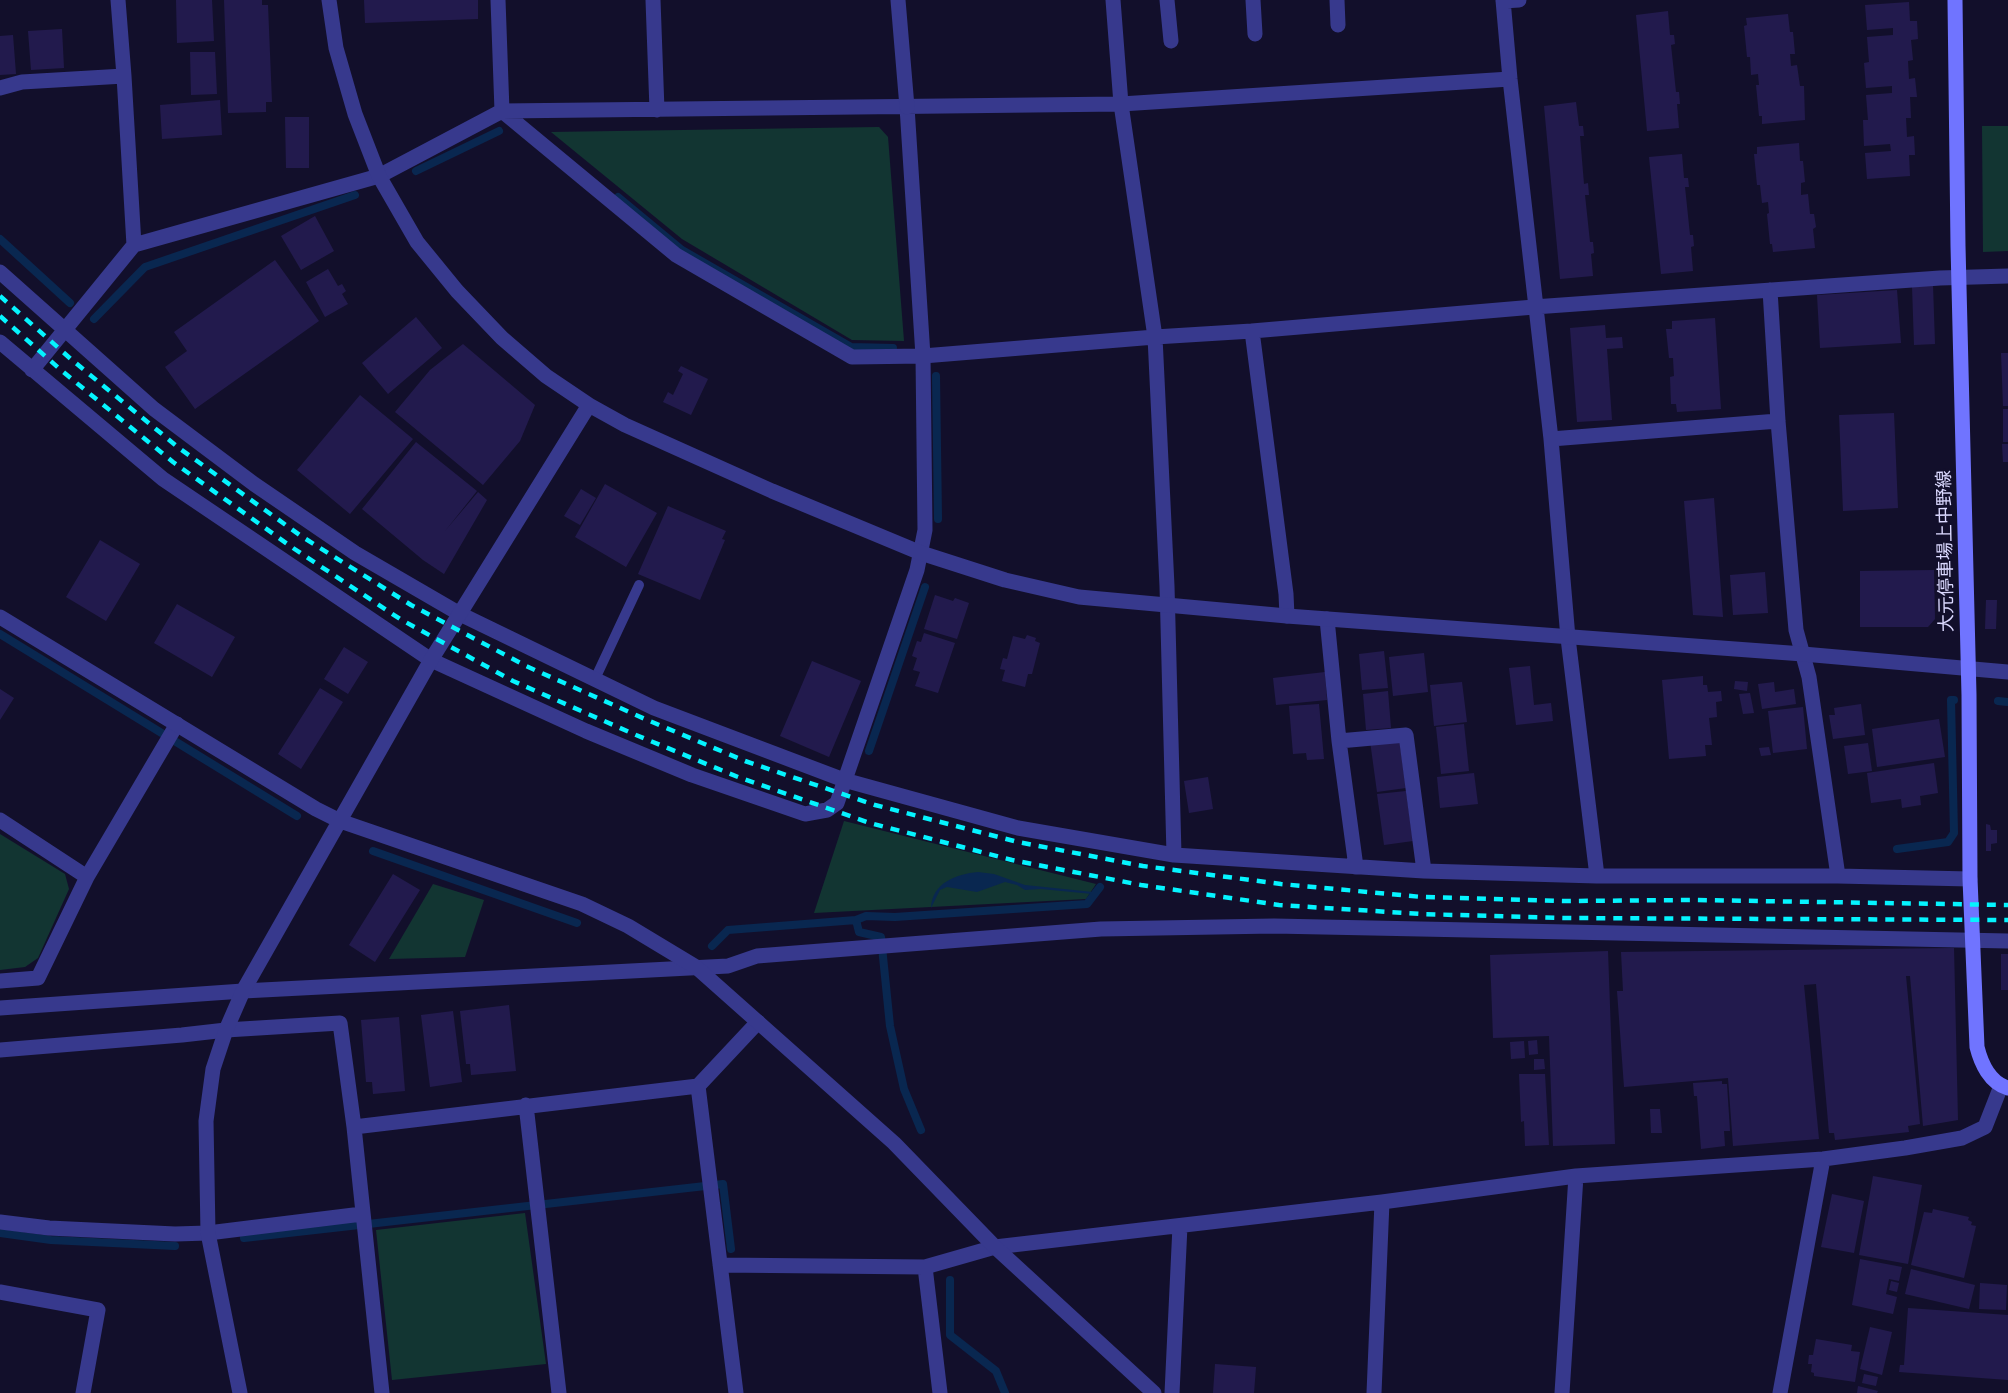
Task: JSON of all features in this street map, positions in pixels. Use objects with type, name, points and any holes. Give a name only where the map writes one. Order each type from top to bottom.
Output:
[{"type":"main road","name":"大元停車場上中野線","points":[[1955,0],[1970,879],[1977,1047],[1980,1060],[2004,1087]]},
{"type":"street","points":[[118,0],[134,245]]},
{"type":"street","points":[[329,0],[336,48],[355,114],[379,176],[417,242],[457,291],[511,346],[546,376],[589,405],[625,425],[921,553],[1005,580],[1079,597],[1167,607],[1803,654],[2008,672]]},
{"type":"street","points":[[498,0],[502,111],[676,255],[852,357],[923,356],[1534,307],[2008,276]]},
{"type":"street","points":[[653,0],[657,110]]},
{"type":"street","points":[[0,342],[163,479],[431,660],[585,731],[692,775],[805,814],[827,810],[837,803],[913,581],[925,530],[923,356],[898,0]]},
{"type":"street","points":[[1113,0],[1121,104],[1155,336],[1167,607],[1174,855]]},
{"type":"street","points":[[1167,0],[1171,41]]},
{"type":"street","points":[[1253,0],[1255,34]]},
{"type":"street","points":[[1336,0],[1338,25]]},
{"type":"street","points":[[1519,0],[1503,1],[1534,307],[1551,439],[1568,638],[1597,876]]},
{"type":"street","points":[[0,87],[22,82],[124,76]]},
{"type":"street","points":[[32,370],[134,245],[379,176],[502,111],[1121,104],[1510,79]]},
{"type":"street","points":[[0,272],[154,409],[254,484],[355,553],[460,614],[654,708],[844,780],[1018,828],[1174,855],[1424,871],[1597,876],[1838,876],[1970,879]]},
{"type":"street","points":[[1770,290],[1778,421],[1796,630],[1809,677],[1838,876]]},
{"type":"street","points":[[1252,331],[1287,616]]},
{"type":"street","points":[[240,1393],[208,1233],[206,1121],[213,1069],[226,1030],[243,991],[431,660],[589,405]]},
{"type":"street","points":[[1551,439],[1778,421]]},
{"type":"street","points":[[0,617],[172,733],[316,809],[340,821],[582,904],[628,926],[696,967],[894,1143],[995,1247],[1154,1393]]},
{"type":"street","points":[[1327,619],[1339,741],[1356,867]]},
{"type":"street","points":[[0,981],[38,978],[87,876],[172,733]]},
{"type":"street","points":[[1339,741],[1406,735],[1424,871]]},
{"type":"street","points":[[0,820],[87,876]]},
{"type":"street","points":[[0,1008],[243,991],[728,966],[756,956],[1101,929],[1274,926],[2008,941]]},
{"type":"street","points":[[354,1127],[698,1086],[758,1022]]},
{"type":"street","points":[[0,1050],[226,1030],[340,1023],[354,1127],[382,1393]]},
{"type":"street","points":[[698,1086],[736,1393]]},
{"type":"street","points":[[720,1265],[925,1266],[995,1247],[1382,1202],[1576,1176],[1823,1159],[1905,1148],[1962,1138],[1985,1127],[2004,1087]]},
{"type":"street","points":[[525,1105],[559,1393]]},
{"type":"street","points":[[1780,1393],[1823,1159]]},
{"type":"street","points":[[1562,1393],[1576,1176]]},
{"type":"street","points":[[1374,1393],[1382,1202]]},
{"type":"street","points":[[0,1222],[49,1228],[175,1234],[363,1222]]},
{"type":"street","points":[[1172,1393],[1180,1226]]},
{"type":"street","points":[[925,1266],[940,1393]]},
{"type":"street","points":[[0,1292],[98,1310],[83,1393]]},
{"type":"lane","points":[[595,679],[639,585]]},
{"type":"green space","points":[[1982,126],[2008,126],[2008,251],[1983,252]]},
{"type":"green space","points":[[879,127],[888,137],[904,341],[852,340],[682,239],[551,132]]},
{"type":"green space","points":[[844,821],[1096,884],[1086,899],[814,913]]},
{"type":"green space","points":[[0,834],[65,874],[69,889],[38,958],[25,967],[0,970]]},
{"type":"green space","points":[[433,884],[484,900],[465,957],[389,959]]},
{"type":"green space","points":[[525,1213],[546,1364],[392,1380],[376,1230]]},
{"type":"water","points":[[978,872],[994,874],[1025,885],[1093,892],[1092,894],[1041,889],[1025,890],[1005,882],[977,892],[947,887],[940,890],[931,908],[936,892],[947,881]]},
{"type":"building","points":[[176,0],[212,0],[214,41],[177,43]]},
{"type":"building","points":[[224,0],[262,0],[262,5],[268,5],[272,102],[266,102],[266,112],[228,113]]},
{"type":"building","points":[[364,0],[478,0],[478,19],[365,23]]},
{"type":"building","points":[[1909,2],[1910,21],[1917,21],[1918,39],[1911,40],[1913,60],[1908,61],[1909,79],[1915,78],[1917,97],[1910,97],[1911,118],[1906,118],[1907,137],[1914,136],[1915,155],[1909,155],[1910,176],[1867,179],[1865,153],[1891,151],[1890,144],[1864,146],[1863,120],[1868,120],[1866,95],[1892,93],[1892,86],[1866,88],[1864,63],[1869,62],[1867,37],[1893,35],[1893,28],[1867,30],[1865,5]]},
{"type":"building","points":[[1668,11],[1670,35],[1674,35],[1675,44],[1671,45],[1676,92],[1679,92],[1680,104],[1677,104],[1679,128],[1647,131],[1636,15]]},
{"type":"building","points":[[1788,14],[1790,32],[1793,32],[1795,54],[1790,54],[1791,66],[1797,65],[1800,86],[1804,86],[1805,120],[1762,124],[1756,85],[1759,85],[1758,74],[1751,75],[1744,26],[1747,25],[1746,18]]},
{"type":"building","points":[[62,29],[64,68],[31,70],[28,31]]},
{"type":"building","points":[[13,35],[16,74],[0,75],[0,36]]},
{"type":"building","points":[[190,52],[215,52],[217,94],[191,95]]},
{"type":"building","points":[[220,100],[222,135],[162,139],[160,105]]},
{"type":"building","points":[[1576,102],[1579,126],[1583,126],[1584,136],[1580,136],[1584,184],[1588,183],[1589,195],[1585,195],[1590,242],[1593,242],[1594,253],[1591,254],[1593,276],[1560,279],[1544,106]]},
{"type":"building","points":[[285,117],[309,117],[309,168],[286,168]]},
{"type":"building","points":[[1799,143],[1805,182],[1801,183],[1801,195],[1808,194],[1810,214],[1814,214],[1815,248],[1773,252],[1767,214],[1769,213],[1768,202],[1762,203],[1760,185],[1757,185],[1754,154],[1757,154],[1757,147]]},
{"type":"building","points":[[1682,154],[1684,178],[1688,178],[1689,187],[1685,187],[1690,235],[1693,235],[1694,246],[1691,247],[1693,271],[1661,274],[1649,157]]},
{"type":"building","points":[[315,216],[334,251],[301,270],[281,236]]},
{"type":"building","points":[[275,260],[319,321],[195,409],[165,367],[187,351],[174,332]]},
{"type":"building","points":[[328,269],[338,286],[342,284],[346,291],[342,294],[348,304],[325,317],[306,282]]},
{"type":"building","points":[[1933,285],[1935,344],[1914,345],[1912,286]]},
{"type":"building","points":[[1897,290],[1901,343],[1820,348],[1817,295]]},
{"type":"building","points":[[416,317],[442,348],[388,394],[362,363]]},
{"type":"building","points":[[1715,318],[1721,409],[1677,412],[1676,404],[1671,404],[1670,377],[1674,376],[1673,358],[1669,358],[1666,329],[1672,329],[1672,321]]},
{"type":"building","points":[[1605,325],[1606,338],[1622,337],[1623,348],[1607,349],[1612,420],[1577,422],[1570,328]]},
{"type":"building","points":[[463,344],[535,405],[520,441],[483,485],[395,412],[430,370]]},
{"type":"building","points":[[2001,353],[2008,353],[2008,406],[2003,406]]},
{"type":"building","points":[[681,366],[708,379],[691,415],[663,402],[668,392],[673,395],[683,374],[678,371]]},
{"type":"building","points":[[360,395],[413,439],[350,514],[297,470]]},
{"type":"building","points":[[2003,409],[2008,409],[2008,442],[2003,442]]},
{"type":"building","points":[[1894,413],[1898,508],[1843,511],[1839,415]]},
{"type":"building","points":[[416,442],[477,491],[445,531],[478,492],[487,500],[444,574],[423,560],[362,509]]},
{"type":"building","points":[[2002,444],[2008,444],[2008,462],[2003,462]]},
{"type":"building","points":[[605,484],[657,513],[626,567],[575,537]]},
{"type":"building","points":[[581,489],[596,498],[580,525],[564,516]]},
{"type":"building","points":[[1714,498],[1723,617],[1693,615],[1684,501]]},
{"type":"building","points":[[668,506],[726,531],[722,539],[725,540],[700,600],[638,574]]},
{"type":"building","points":[[100,540],[140,564],[106,621],[66,597]]},
{"type":"building","points":[[1934,570],[1935,619],[1928,627],[1860,627],[1860,571]]},
{"type":"building","points":[[1765,572],[1768,613],[1733,615],[1730,575]]},
{"type":"building","points":[[935,595],[969,603],[957,639],[924,629]]},
{"type":"building","points":[[1986,600],[1997,600],[1996,629],[1985,629]]},
{"type":"building","points":[[177,604],[235,637],[212,677],[154,643]]},
{"type":"building","points":[[924,633],[955,643],[938,693],[915,686],[920,672],[913,670],[917,658],[912,656],[917,641],[921,642]]},
{"type":"building","points":[[1027,635],[1036,638],[1035,641],[1040,643],[1032,674],[1028,674],[1025,687],[1002,681],[1005,670],[1000,669],[1003,658],[1007,659],[1013,636],[1025,639]]},
{"type":"building","points":[[344,647],[368,662],[348,694],[324,679]]},
{"type":"building","points":[[1384,651],[1388,688],[1362,690],[1359,654]]},
{"type":"building","points":[[1424,653],[1428,692],[1393,696],[1389,657]]},
{"type":"building","points":[[812,661],[861,681],[829,757],[780,736]]},
{"type":"building","points":[[1530,666],[1534,705],[1551,703],[1553,721],[1516,725],[1509,668]]},
{"type":"building","points":[[1325,672],[1327,700],[1276,705],[1273,678]]},
{"type":"building","points":[[1703,676],[1703,685],[1707,685],[1708,692],[1721,691],[1722,701],[1716,702],[1717,717],[1709,718],[1712,745],[1705,745],[1706,756],[1669,759],[1662,680]]},
{"type":"building","points":[[1735,681],[1748,682],[1747,691],[1734,689]]},
{"type":"building","points":[[1462,682],[1467,722],[1434,726],[1430,685]]},
{"type":"building","points":[[1774,682],[1775,692],[1794,689],[1796,704],[1762,709],[1758,684]]},
{"type":"building","points":[[320,688],[343,702],[301,769],[278,754]]},
{"type":"building","points":[[0,689],[14,698],[0,720]]},
{"type":"building","points":[[1388,691],[1391,728],[1366,730],[1363,694]]},
{"type":"building","points":[[1750,693],[1754,713],[1743,714],[1739,694]]},
{"type":"building","points":[[1319,704],[1324,759],[1307,760],[1306,753],[1293,754],[1289,706]]},
{"type":"building","points":[[1861,704],[1865,735],[1833,739],[1829,715],[1835,715],[1834,708]]},
{"type":"building","points":[[1803,707],[1807,749],[1773,753],[1768,711]]},
{"type":"building","points":[[1939,719],[1945,757],[1877,767],[1872,729]]},
{"type":"building","points":[[1464,724],[1469,771],[1441,774],[1436,727]]},
{"type":"building","points":[[1399,737],[1406,788],[1377,792],[1370,741]]},
{"type":"building","points":[[1868,743],[1872,771],[1848,774],[1844,746]]},
{"type":"building","points":[[1769,747],[1771,755],[1761,756],[1759,748]]},
{"type":"building","points":[[1934,763],[1938,793],[1920,796],[1921,805],[1902,808],[1901,799],[1871,803],[1867,773]]},
{"type":"building","points":[[1474,773],[1478,804],[1440,808],[1437,777]]},
{"type":"building","points":[[1208,777],[1213,809],[1189,813],[1184,781]]},
{"type":"building","points":[[1406,791],[1413,841],[1384,845],[1377,794]]},
{"type":"building","points":[[1986,824],[1990,825],[1991,830],[1997,830],[1997,843],[1991,844],[1991,851],[1986,851]]},
{"type":"building","points":[[393,874],[420,890],[375,962],[349,945]]},
{"type":"building","points":[[1954,948],[1958,1120],[1923,1126],[1910,976],[1906,976],[1920,1124],[1908,1126],[1909,1132],[1835,1140],[1834,1133],[1829,1133],[1816,984],[1804,985],[1819,1139],[1733,1146],[1728,1078],[1624,1087],[1617,991],[1623,991],[1621,952]]},
{"type":"building","points":[[1608,951],[1615,1144],[1553,1146],[1549,1036],[1493,1038],[1490,955]]},
{"type":"building","points":[[2001,954],[2008,954],[2008,990],[2001,990]]},
{"type":"building","points":[[509,1005],[516,1071],[471,1075],[470,1064],[466,1064],[460,1011]]},
{"type":"building","points":[[453,1011],[462,1082],[430,1087],[421,1015]]},
{"type":"building","points":[[399,1017],[405,1091],[373,1094],[372,1082],[366,1082],[361,1020]]},
{"type":"building","points":[[1537,1040],[1538,1054],[1529,1055],[1528,1041]]},
{"type":"building","points":[[1524,1041],[1525,1058],[1511,1059],[1510,1042]]},
{"type":"building","points":[[1534,1059],[1544,1059],[1545,1069],[1534,1070]]},
{"type":"building","points":[[1519,1074],[1545,1074],[1549,1145],[1525,1146],[1524,1121],[1521,1122]]},
{"type":"building","points":[[1722,1081],[1722,1084],[1727,1084],[1730,1131],[1724,1131],[1725,1146],[1701,1149],[1697,1096],[1694,1096],[1693,1083]]},
{"type":"building","points":[[1650,1109],[1660,1109],[1662,1133],[1651,1133]]},
{"type":"building","points":[[1873,1176],[1922,1185],[1908,1264],[1859,1255]]},
{"type":"building","points":[[1832,1194],[1864,1201],[1854,1253],[1821,1247]]},
{"type":"building","points":[[1933,1209],[1969,1217],[1971,1225],[1976,1226],[1964,1278],[1911,1265],[1924,1212],[1932,1213]]},
{"type":"building","points":[[1860,1259],[1902,1267],[1899,1281],[1889,1279],[1886,1294],[1897,1297],[1893,1314],[1852,1305]]},
{"type":"building","points":[[1911,1269],[1975,1285],[1969,1309],[1905,1294]]},
{"type":"building","points":[[1891,1281],[1899,1283],[1897,1292],[1889,1290]]},
{"type":"building","points":[[1980,1283],[2007,1285],[2006,1310],[1979,1309]]},
{"type":"building","points":[[1908,1308],[2008,1315],[2008,1380],[1899,1372],[1900,1365],[1904,1365]]},
{"type":"building","points":[[1870,1327],[1892,1332],[1882,1375],[1860,1369]]},
{"type":"building","points":[[1816,1339],[1852,1345],[1851,1351],[1860,1352],[1855,1382],[1814,1376],[1811,1372],[1812,1364],[1808,1364],[1809,1355],[1813,1355]]},
{"type":"building","points":[[1215,1364],[1256,1367],[1254,1393],[1213,1393]]},
{"type":"building","points":[[1864,1374],[1878,1377],[1876,1386],[1862,1383]]},
{"type":"building","points":[[1858,1386],[1878,1391],[1877,1393],[1857,1393]]},
{"type":"waterway","points":[[416,171],[499,131]]},
{"type":"waterway","points":[[94,319],[145,267],[355,195]]},
{"type":"waterway","points":[[618,197],[682,250],[851,347],[893,348]]},
{"type":"waterway","points":[[0,239],[70,303]]},
{"type":"waterway","points":[[936,376],[938,519]]},
{"type":"waterway","points":[[869,751],[925,587]]},
{"type":"waterway","points":[[0,634],[297,816]]},
{"type":"waterway","points":[[1897,849],[1948,842],[1954,833],[1951,700],[1954,700]]},
{"type":"waterway","points":[[1998,701],[2008,702]]},
{"type":"waterway","points":[[373,851],[577,923]]},
{"type":"waterway","points":[[712,946],[728,930],[856,920],[866,916],[895,917],[1087,904],[1100,887]]},
{"type":"waterway","points":[[856,920],[859,932],[881,937],[890,1026],[904,1089],[921,1130]]},
{"type":"waterway","points":[[244,1238],[723,1184],[731,1249]]},
{"type":"waterway","points":[[0,1233],[51,1240],[175,1246]]},
{"type":"waterway","points":[[950,1280],[950,1335],[996,1371],[1005,1393]]},
{"type":"railway","points":[[0,296],[72,360],[179,448],[301,536],[411,605],[526,666],[645,719],[745,761],[875,805],[1018,842],[1143,866],[1281,884],[1422,897],[1565,901],[1694,900],[2008,905]]},
{"type":"railway","points":[[0,316],[62,371],[173,462],[293,548],[400,619],[513,681],[636,735],[738,777],[870,823],[1012,860],[1141,885],[1279,905],[1421,914],[1564,918],[2008,920]]}]
